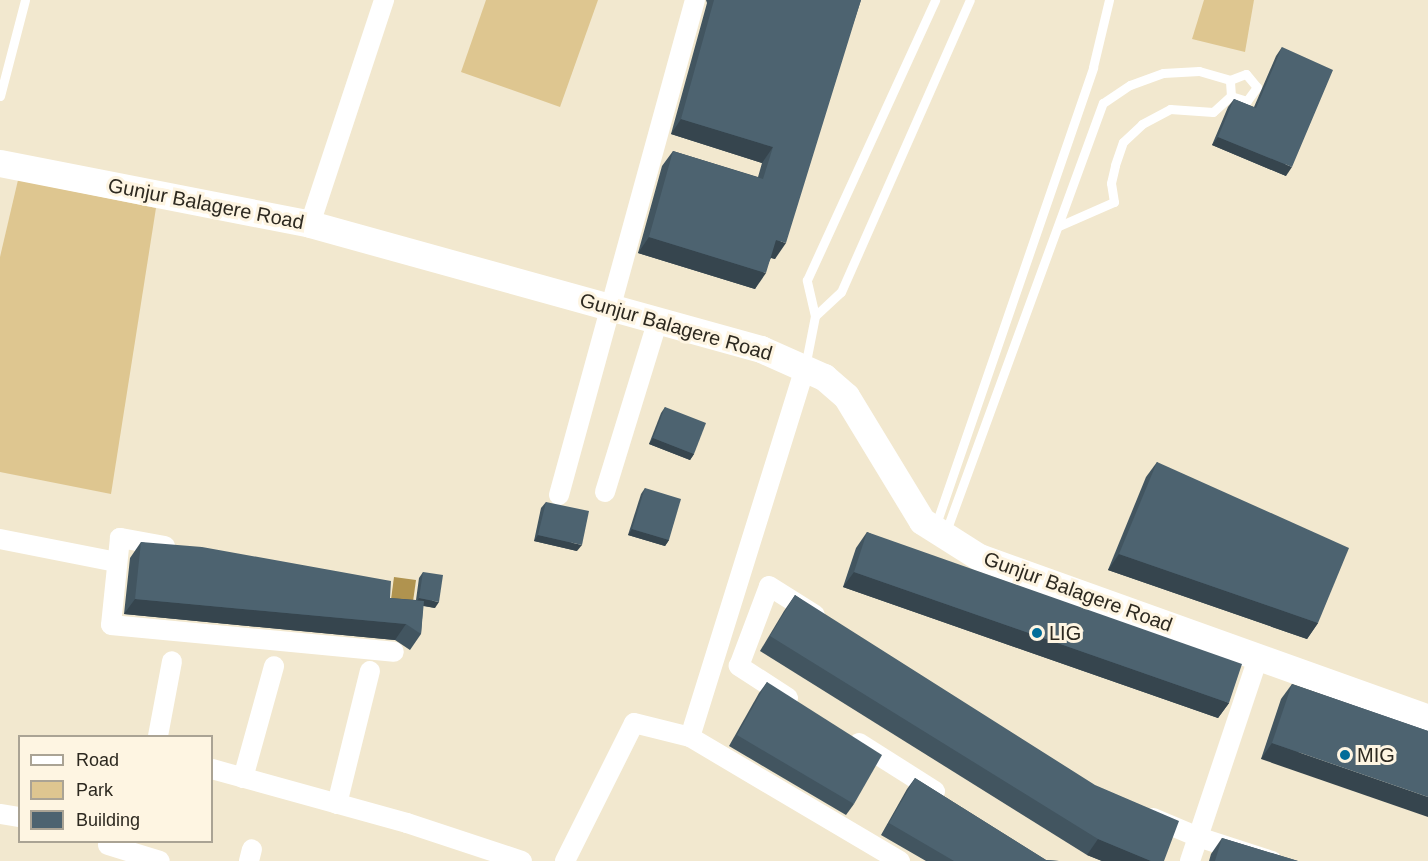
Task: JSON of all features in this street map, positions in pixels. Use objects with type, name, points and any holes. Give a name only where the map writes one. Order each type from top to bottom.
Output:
[{"type":"street","points":[[310,224],[384,0]]},
{"type":"street","points":[[559,495],[695,0]]},
{"type":"street","name":"Gunjur Balagere Road","points":[[0,163],[310,224],[761,349],[824,377],[846,396],[922,521],[979,557],[1428,718]]},
{"type":"street","points":[[605,492],[658,320]]},
{"type":"street","points":[[690,737],[805,368]]},
{"type":"street","points":[[188,550],[120,538],[111,625],[394,652]]},
{"type":"street","points":[[0,539],[116,562]]},
{"type":"street","points":[[808,710],[739,666],[769,586],[830,625]]},
{"type":"street","points":[[1190,861],[1258,658]]},
{"type":"street","points":[[158,735],[172,661]]},
{"type":"street","points":[[243,778],[274,666]]},
{"type":"street","points":[[337,804],[370,671]]},
{"type":"street","points":[[565,861],[634,723],[690,737],[900,861]]},
{"type":"street","points":[[847,735],[956,804]]},
{"type":"street","points":[[213,769],[406,823],[522,861]]},
{"type":"street","points":[[1133,810],[1198,837],[1272,861]]},
{"type":"street","points":[[0,814],[18,817]]},
{"type":"street","points":[[108,845],[160,861]]},
{"type":"lane","points":[[0,96],[25,0]]},
{"type":"lane","points":[[805,368],[815,316],[807,280],[935,0]]},
{"type":"lane","points":[[815,316],[841,292],[970,0]]},
{"type":"lane","points":[[940,532],[1093,67],[1109,0]]},
{"type":"lane","points":[[940,532],[1059,226],[1103,103],[1130,85],[1163,73],[1199,71],[1230,80],[1246,74],[1257,87],[1247,101],[1231,96]]},
{"type":"lane","points":[[1230,80],[1231,96]]},
{"type":"lane","points":[[1059,226],[1114,202],[1111,183],[1115,165],[1124,142],[1142,124],[1170,109],[1213,112],[1231,96]]},
{"type":"green space","points":[[486,0],[598,0],[560,107],[461,72]]},
{"type":"green space","points":[[1204,0],[1254,0],[1245,52],[1192,39]]},
{"type":"green space","points":[[18,180],[156,208],[111,494],[0,472],[0,257]]},
{"type":"shaded area","points":[[394,577],[416,580],[412,609],[390,607]]},
{"type":"building","points":[[714,0],[861,0],[786,243],[776,240],[766,273],[649,237],[673,151],[763,179],[773,147],[681,119]]},
{"type":"building","points":[[1282,47],[1333,70],[1292,167],[1218,137],[1234,99],[1256,108]]},
{"type":"building","points":[[665,407],[706,423],[694,454],[653,438]]},
{"type":"building","points":[[1157,462],[1349,548],[1318,623],[1119,554]]},
{"type":"building","points":[[645,488],[681,499],[669,540],[632,529]]},
{"type":"building","points":[[546,502],[589,511],[582,545],[538,535]]},
{"type":"building","points":[[867,532],[1242,664],[1229,703],[854,572]]},
{"type":"building","points":[[141,542],[202,547],[391,581],[390,598],[424,601],[421,634],[406,624],[135,599]]},
{"type":"building","points":[[423,572],[443,575],[439,602],[419,598]]},
{"type":"building","points":[[795,595],[1095,785],[1179,821],[1164,861],[1151,861],[1098,839],[770,636]]},
{"type":"building","points":[[767,682],[882,755],[854,804],[737,735]]},
{"type":"building","name":"MIG","points":[[1292,684],[1428,731],[1428,797],[1272,743]]},
{"type":"building","points":[[915,778],[1046,860],[1059,861],[954,861],[889,823]]},
{"type":"building","points":[[1222,838],[1298,861],[1215,861]]},
{"type":"place","name":"LIG","points":[[1037,633]]},
{"type":"place","name":"MIG","points":[[1345,755]]}]
